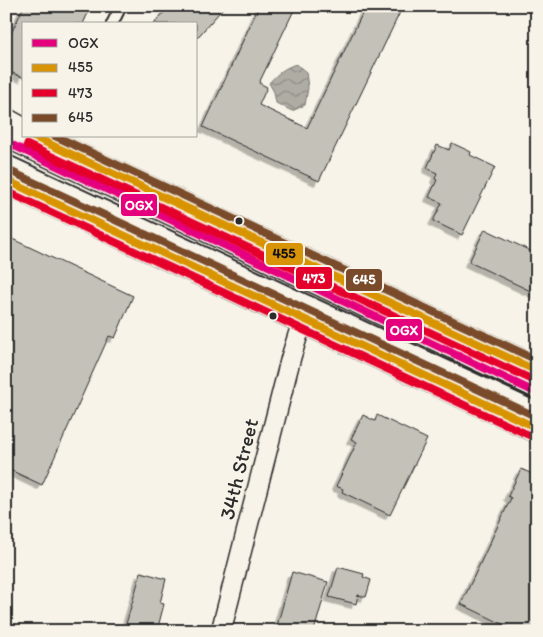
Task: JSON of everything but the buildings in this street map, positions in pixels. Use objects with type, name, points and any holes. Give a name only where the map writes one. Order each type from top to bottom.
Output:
[{"type":"main road","points":[[6,123],[22,132]]},
{"type":"main road","points":[[46,139],[537,371]]},
{"type":"main road","points":[[6,180],[537,428]]},
{"type":"street","name":"34th Street","points":[[221,631],[291,357],[303,319]]},
{"type":"lane","points":[[113,22],[121,6]]},
{"type":"lane","points":[[6,142],[537,393]]},
{"type":"lane","points":[[6,160],[537,408]]},
{"type":"water","points":[[296,64],[306,72],[308,88],[305,105],[292,111],[276,103],[274,92],[269,83],[281,71]]},
{"type":"transit line","name":"455","points":[[36,138],[537,371]]},
{"type":"transit line","name":"645","points":[[59,138],[537,360]]},
{"type":"transit line","name":"OGX","points":[[6,142],[537,393]]},
{"type":"transit line","name":"473","points":[[27,145],[533,380]]},
{"type":"transit line","name":"645","points":[[10,171],[537,417]]},
{"type":"transit line","name":"455","points":[[6,180],[537,428]]},
{"type":"transit line","name":"473","points":[[6,191],[533,437]]}]
